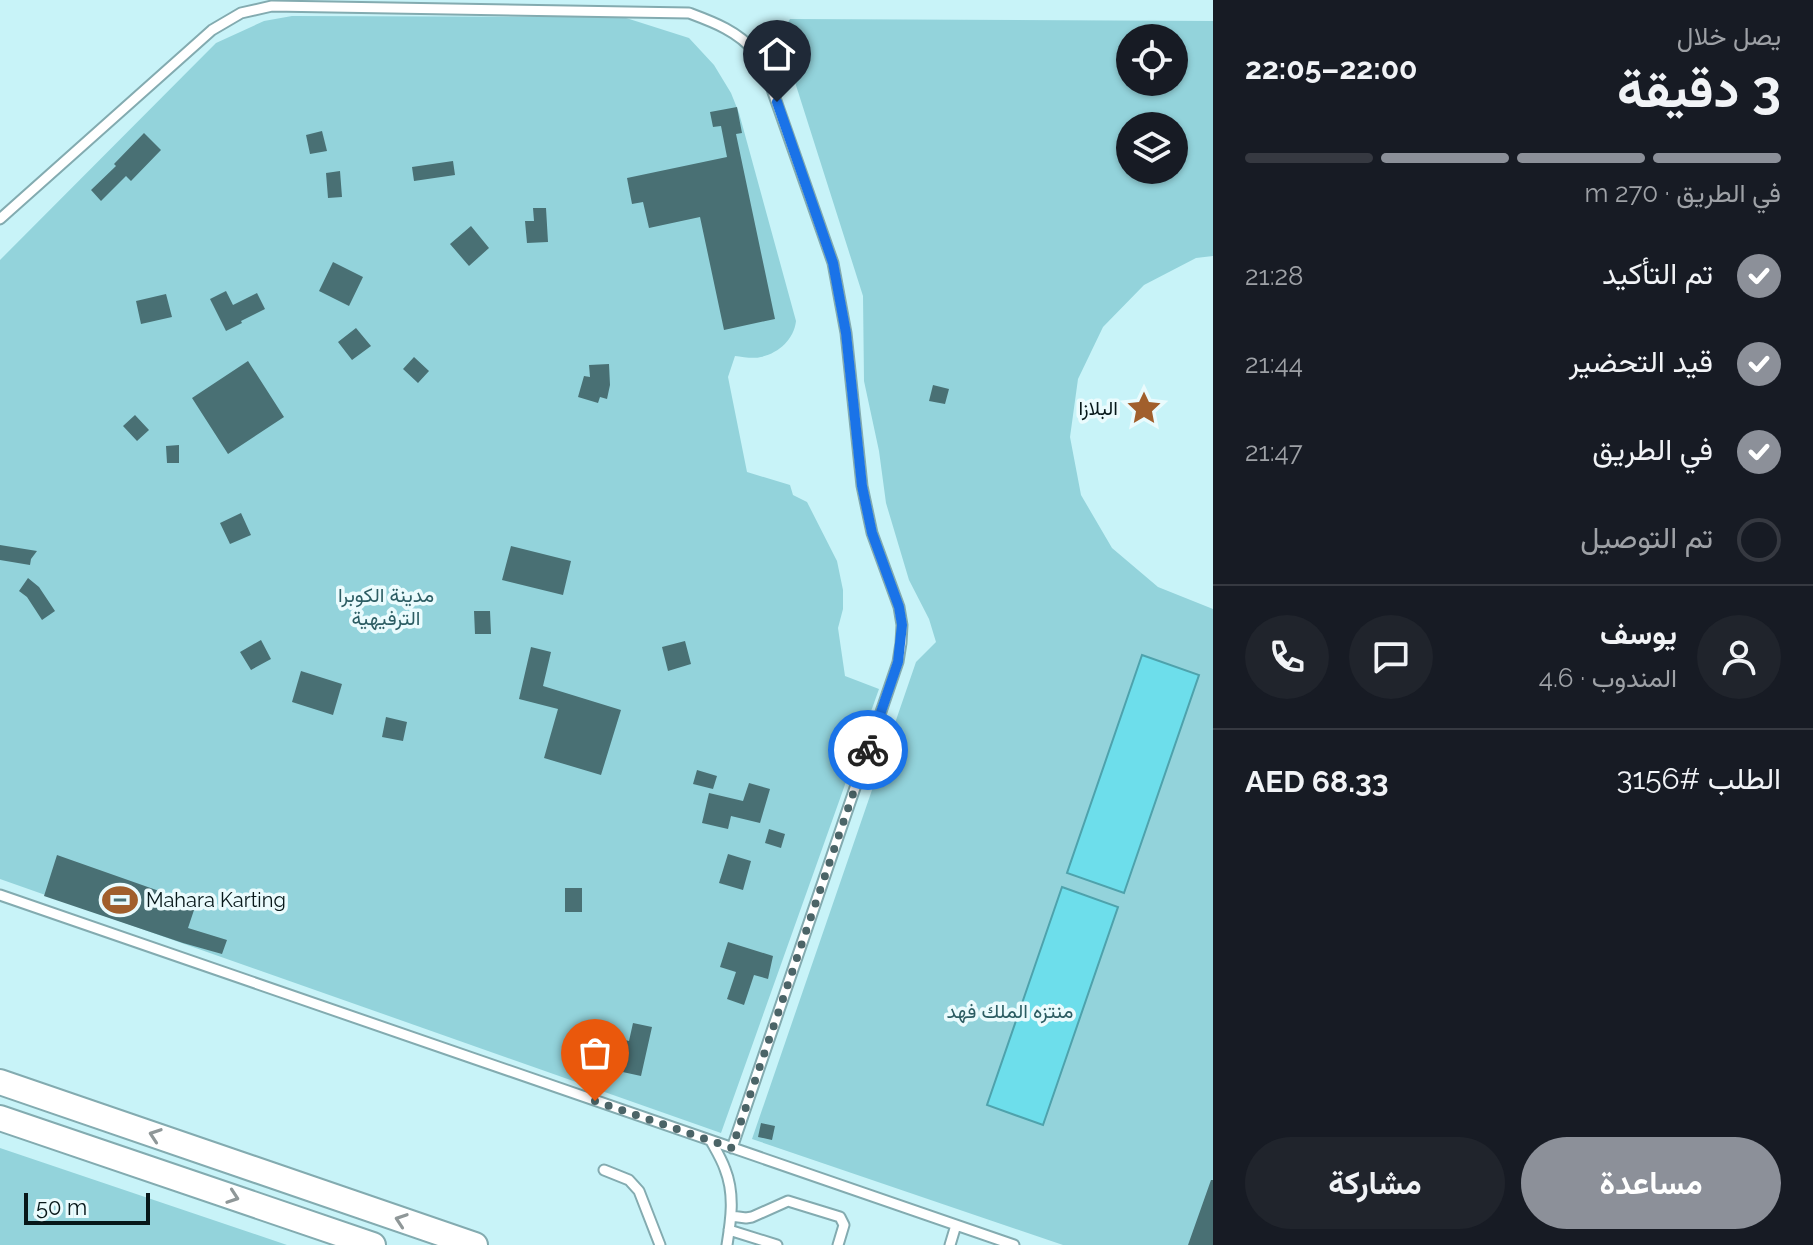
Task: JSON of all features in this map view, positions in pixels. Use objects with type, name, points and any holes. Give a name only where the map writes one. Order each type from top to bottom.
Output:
[{"type":"street","points":[[0,1082],[475,1245]]},
{"type":"street","points":[[0,1118],[373,1245]]},
{"type":"street","points":[[347,1237],[358,1206]]},
{"type":"lane","points":[[0,219],[212,30],[241,13],[272,6],[689,13],[736,34],[754,52],[767,75],[833,263],[846,333],[862,486],[872,533],[899,607],[902,625],[898,662],[732,1148]]},
{"type":"lane","points":[[0,895],[956,1225],[994,1242],[1014,1245]]},
{"type":"lane","points":[[711,1141],[726,1170],[730,1187],[731,1216],[727,1245]]},
{"type":"lane","points":[[604,1170],[629,1180],[639,1191],[660,1245]]},
{"type":"lane","points":[[731,1216],[752,1217],[788,1201],[840,1217],[844,1225],[838,1245]]},
{"type":"lane","points":[[950,1245],[956,1225]]},
{"type":"lane","points":[[729,1230],[777,1245]]},
{"type":"green space","name":"مدينة الكوبرا الترفيهية","points":[[292,16],[623,17],[689,38],[714,65],[739,113],[796,321],[789,339],[774,352],[758,358],[735,356],[728,377],[747,472],[790,485],[793,495],[807,502],[837,561],[843,590],[843,609],[838,628],[845,676],[879,689],[721,1133],[0,879],[0,260],[216,43],[264,21]]},
{"type":"green space","name":"منتزه الملك فهد","points":[[790,19],[1213,21],[1213,256],[1196,258],[1144,285],[1103,327],[1078,379],[1070,437],[1081,495],[1112,548],[1158,587],[1213,609],[1213,1245],[1063,1245],[752,1139],[916,662],[936,642],[929,619],[909,580],[886,503],[864,381],[863,296],[780,35]]},
{"type":"green space","points":[[0,1148],[287,1245],[0,1245]]},
{"type":"shaded area","points":[[1142,655],[1199,675],[1124,893],[1067,873]]},
{"type":"shaded area","points":[[1062,887],[1118,907],[1043,1125],[987,1105]]},
{"type":"building","points":[[737,107],[742,133],[736,134],[775,319],[724,330],[700,217],[649,228],[643,202],[632,204],[627,178],[727,157],[721,126],[713,127],[710,112]]},
{"type":"building","points":[[322,131],[327,151],[310,154],[306,135]]},
{"type":"building","points":[[144,133],[161,150],[131,181],[126,176],[101,201],[91,190]]},
{"type":"building","points":[[453,161],[455,175],[414,181],[412,167]]},
{"type":"building","points":[[340,171],[342,197],[328,198],[326,173]]},
{"type":"building","points":[[533,208],[546,208],[548,242],[527,243],[525,221],[534,221]]},
{"type":"building","points":[[471,226],[489,248],[469,266],[450,244]]},
{"type":"building","points":[[333,262],[363,277],[349,306],[319,291]]},
{"type":"building","points":[[226,291],[233,305],[257,293],[265,309],[226,331],[210,299]]},
{"type":"building","points":[[166,294],[172,317],[141,324],[136,301]]},
{"type":"building","points":[[356,328],[371,346],[352,360],[338,342]]},
{"type":"building","points":[[414,357],[429,371],[418,383],[403,369]]},
{"type":"building","points":[[248,361],[284,417],[228,454],[192,398]]},
{"type":"building","points":[[609,364],[607,399],[600,397],[598,403],[578,397],[584,376],[590,377],[589,365]]},
{"type":"building","points":[[933,385],[949,389],[945,404],[929,401]]},
{"type":"building","points":[[135,415],[149,430],[137,441],[123,426]]},
{"type":"building","points":[[179,445],[179,463],[167,463],[166,446]]},
{"type":"building","points":[[241,513],[251,535],[230,544],[220,523]]},
{"type":"building","points":[[0,545],[37,551],[30,565],[0,560]]},
{"type":"building","points":[[511,546],[571,561],[563,595],[502,580]]},
{"type":"building","points":[[28,578],[39,587],[55,611],[42,620],[27,597],[19,591]]},
{"type":"building","points":[[474,611],[490,611],[491,634],[475,634]]},
{"type":"building","points":[[261,640],[271,659],[251,670],[240,652]]},
{"type":"building","points":[[685,641],[691,664],[668,671],[662,647]]},
{"type":"building","points":[[531,647],[551,652],[543,686],[621,710],[601,775],[544,758],[558,709],[519,699]]},
{"type":"building","points":[[301,671],[342,684],[333,715],[292,702]]},
{"type":"building","points":[[386,717],[407,722],[403,741],[382,737]]},
{"type":"building","points":[[697,770],[717,776],[713,789],[693,784]]},
{"type":"building","points":[[749,783],[770,789],[760,823],[731,816],[728,829],[702,823],[709,793],[743,801]]},
{"type":"building","points":[[769,829],[785,834],[781,848],[765,843]]},
{"type":"building","points":[[728,854],[751,861],[743,890],[719,883]]},
{"type":"building","name":"Mahara Karting","points":[[57,855],[196,904],[188,928],[227,940],[222,954],[44,896]]},
{"type":"building","points":[[565,888],[582,888],[582,912],[565,912]]},
{"type":"building","points":[[728,942],[773,956],[768,979],[754,975],[744,1005],[727,999],[736,972],[720,967]]},
{"type":"building","points":[[633,1023],[652,1027],[641,1076],[618,1071],[625,1040],[629,1041]]},
{"type":"building","points":[[761,1123],[775,1126],[772,1140],[758,1137]]},
{"type":"building","points":[[1211,1180],[1213,1245],[1188,1245]]},
{"type":"way so far","points":[[595,1101],[732,1148],[868,750]]},
{"type":"place","name":"البلازا","points":[[1144,408]]},
{"type":"place","name":"Mahara Karting","points":[[120,900]]},
{"type":"route","points":[[777,102],[833,263],[846,333],[862,486],[872,533],[899,607],[902,625],[898,662],[868,750]]}]
